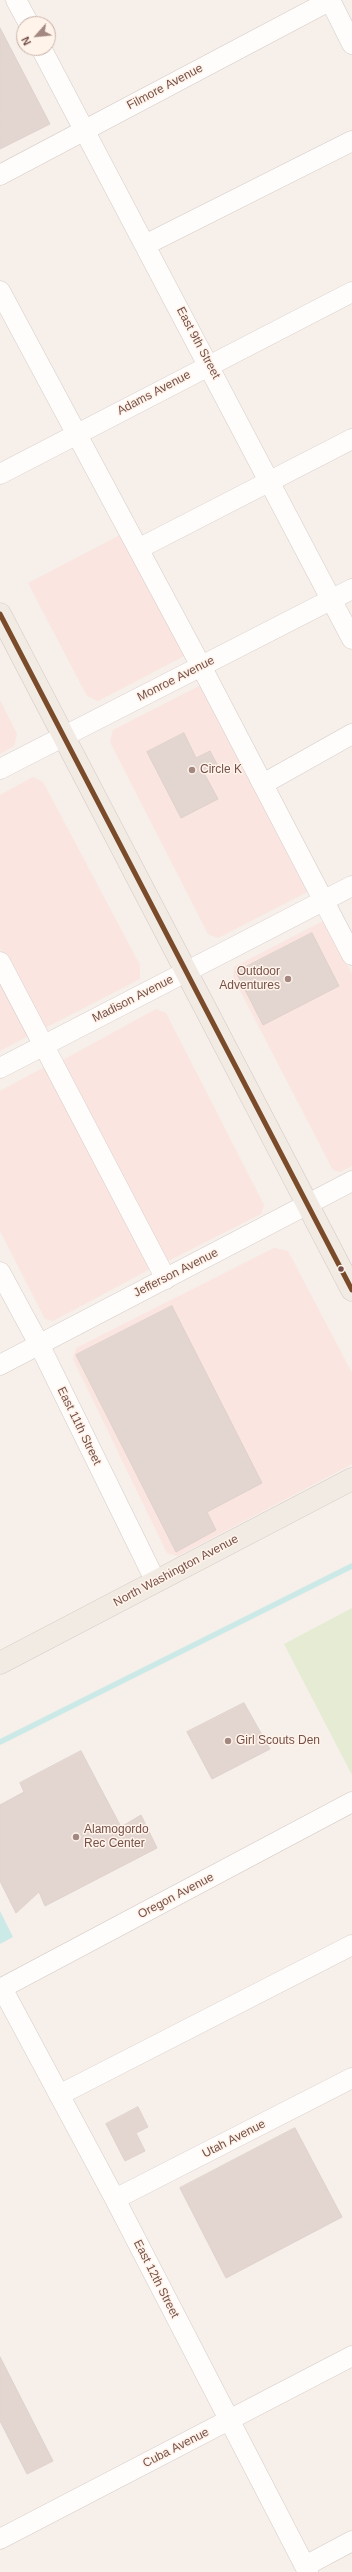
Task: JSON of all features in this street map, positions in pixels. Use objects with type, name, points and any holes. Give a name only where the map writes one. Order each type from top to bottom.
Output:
[{"type":"main road","points":[[0,614],[352,1290]]},
{"type":"main road","name":"North Washington Avenue","points":[[0,1663],[352,1479]]},
{"type":"street","points":[[16,0],[25,16]]},
{"type":"street","points":[[330,0],[352,44]]},
{"type":"street","name":"Filmore Avenue","points":[[0,175],[330,0]]},
{"type":"street","name":"East 9th Street","points":[[45,56],[209,364],[352,639]]},
{"type":"street","points":[[145,245],[352,141]]},
{"type":"street","points":[[0,291],[201,666],[352,955]]},
{"type":"street","name":"Adams Avenue","points":[[0,474],[209,364],[352,292]]},
{"type":"street","points":[[138,549],[352,439]]},
{"type":"street","name":"Monroe Avenue","points":[[0,770],[352,589]]},
{"type":"street","points":[[262,784],[352,734]]},
{"type":"street","name":"Madison Avenue","points":[[0,1068],[352,886]]},
{"type":"street","points":[[0,962],[166,1278]]},
{"type":"street","name":"Jefferson Avenue","points":[[0,1365],[352,1181]]},
{"type":"street","name":"East 11th Street","points":[[0,1272],[38,1344],[156,1582]]},
{"type":"street","name":"Oregon Avenue","points":[[1,1989],[352,1802]]},
{"type":"street","points":[[59,2095],[352,1945]]},
{"type":"street","name":"East 12th Street","points":[[1,1989],[115,2199],[306,2569]]},
{"type":"street","name":"Utah Avenue","points":[[115,2199],[352,2078]]},
{"type":"street","name":"Cuba Avenue","points":[[0,2539],[230,2421],[352,2356]]},
{"type":"street","points":[[306,2569],[352,2541]]},
{"type":"shaded area","points":[[124,533],[188,654],[98,701],[87,696],[28,583]]},
{"type":"shaded area","points":[[205,683],[311,890],[218,938],[208,934],[110,742],[113,730]]},
{"type":"shaded area","points":[[0,700],[17,734],[14,746],[0,754]]},
{"type":"shaded area","points":[[33,777],[43,782],[140,965],[140,979],[43,1029],[0,948],[0,795]]},
{"type":"shaded area","points":[[325,920],[352,974],[352,1166],[340,1172],[333,1170],[233,977],[234,967]]},
{"type":"shaded area","points":[[0,977],[30,1035],[0,1051]]},
{"type":"shaded area","points":[[156,1009],[166,1013],[264,1205],[261,1214],[166,1262],[61,1061]]},
{"type":"shaded area","points":[[48,1065],[152,1268],[53,1321],[45,1319],[0,1231],[0,1091]]},
{"type":"shaded area","points":[[274,1248],[288,1251],[352,1373],[352,1464],[178,1556],[167,1553],[73,1359],[76,1348]]},
{"type":"green space","points":[[352,1608],[352,1775],[284,1644]]},
{"type":"water","points":[[0,1911],[13,1937],[0,1944]]},
{"type":"building","points":[[0,28],[50,124],[0,149]]},
{"type":"building","points":[[184,733],[196,758],[210,751],[218,766],[204,773],[218,799],[181,818],[147,752]]},
{"type":"building","name":"Outdoor Adventures","points":[[312,933],[339,986],[263,1025],[236,972]]},
{"type":"building","points":[[172,1306],[262,1483],[207,1512],[216,1530],[176,1552],[76,1355]]},
{"type":"building","name":"Girl Scouts Den","points":[[244,1703],[270,1749],[212,1779],[187,1732]]},
{"type":"building","name":"Alamogordo Rec Center","points":[[81,1751],[121,1827],[141,1815],[157,1848],[45,1906],[39,1892],[16,1913],[0,1881],[0,1805],[24,1792],[20,1783]]},
{"type":"building","points":[[138,2107],[148,2127],[136,2133],[145,2151],[125,2161],[106,2124]]},
{"type":"building","points":[[295,2128],[342,2217],[226,2278],[180,2188]]},
{"type":"building","points":[[0,2357],[53,2461],[27,2474],[0,2421]]},
{"type":"waterway","points":[[0,1742],[352,1566]]},
{"type":"transit line","points":[[0,614],[352,1290]]},
{"type":"place","name":"Circle K","points":[[192,770]]},
{"type":"place","name":"Outdoor Adventures","points":[[288,979]]},
{"type":"place","name":"Girl Scouts Den","points":[[228,1741]]},
{"type":"place","name":"Alamogordo Rec Center","points":[[76,1837]]}]
